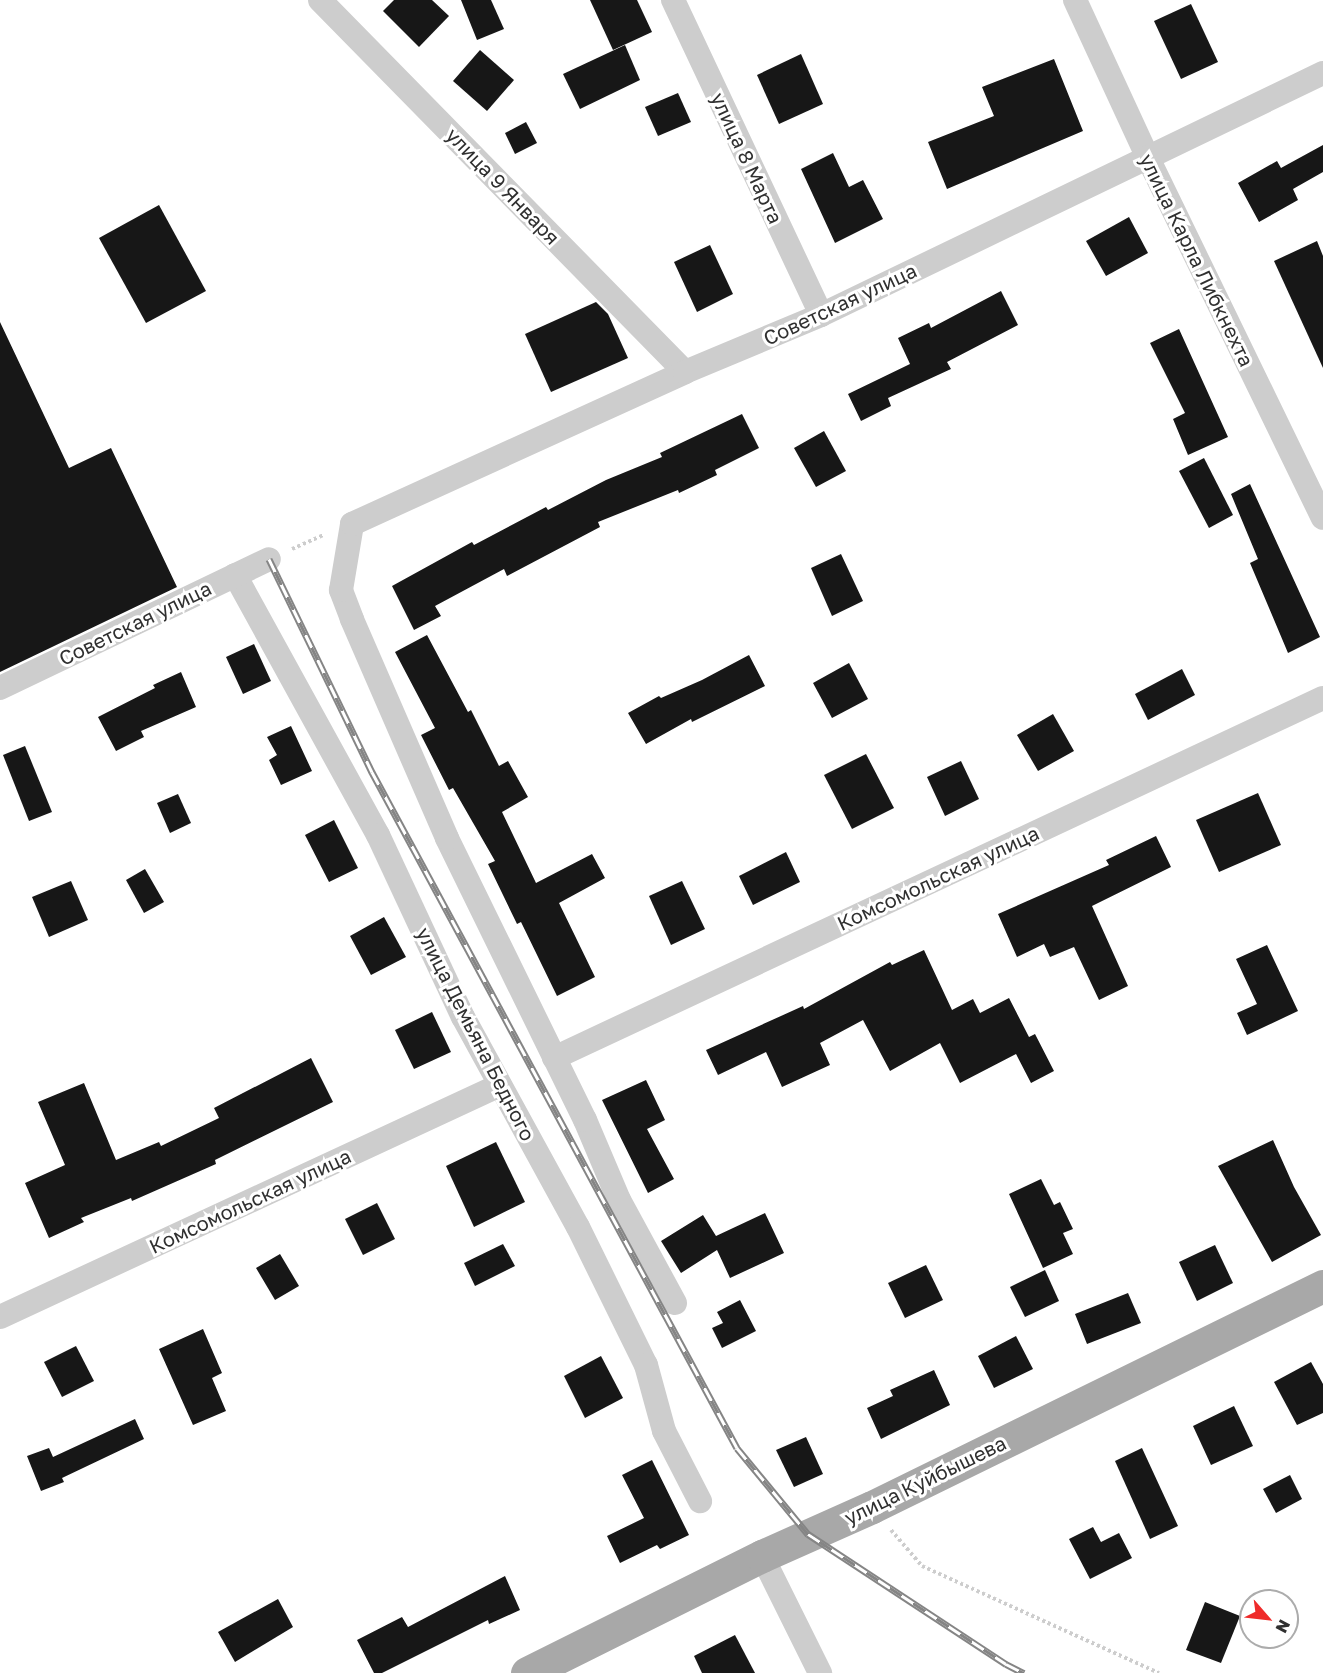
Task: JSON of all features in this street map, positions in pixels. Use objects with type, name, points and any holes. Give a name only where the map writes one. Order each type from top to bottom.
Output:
[{"type":"main road","name":"улица Куйбышева","points":[[527,1673],[762,1556],[872,1507],[1323,1286]]},
{"type":"street","name":"улица 9 Января","points":[[320,0],[685,372]]},
{"type":"street","name":"улица 8 Марта","points":[[673,0],[821,315]]},
{"type":"street","name":"улица Карла Либкнехта","points":[[1075,0],[1148,158],[1323,518]]},
{"type":"street","name":"Советская улица","points":[[352,524],[685,372],[821,315],[1323,73]]},
{"type":"street","points":[[352,524],[341,590],[447,838],[585,1120],[619,1200],[675,1303]]},
{"type":"street","name":"Советская улица","points":[[0,688],[269,558]]},
{"type":"street","name":"улица Демьяна Бедного","points":[[235,575],[378,835],[463,1017],[578,1227],[646,1365],[664,1431],[700,1501]]},
{"type":"street","name":"Комсомольская улица","points":[[554,1058],[1323,698]]},
{"type":"street","name":"Комсомольская улица","points":[[0,1317],[500,1085]]},
{"type":"street","points":[[762,1556],[820,1673]]},
{"type":"path","points":[[269,558],[352,524]]},
{"type":"path","points":[[872,1507],[922,1566],[1160,1673]]},
{"type":"building","points":[[394,0],[432,0],[449,16],[419,47],[383,11]]},
{"type":"building","points":[[461,0],[491,0],[504,29],[477,40]]},
{"type":"building","points":[[590,0],[637,0],[652,32],[613,50]]},
{"type":"building","points":[[1191,4],[1218,62],[1181,79],[1154,21]]},
{"type":"building","points":[[625,45],[640,80],[580,109],[563,74]]},
{"type":"building","points":[[480,50],[514,80],[487,111],[453,81]]},
{"type":"building","points":[[801,54],[823,104],[779,124],[757,75]]},
{"type":"building","points":[[1054,59],[1083,131],[947,189],[928,142],[994,116],[982,87]]},
{"type":"building","points":[[678,93],[691,122],[658,136],[645,107]]},
{"type":"building","points":[[526,122],[537,143],[515,154],[505,133]]},
{"type":"building","points":[[1323,145],[1323,172],[1293,189],[1298,200],[1259,222],[1238,183],[1277,161],[1281,168]]},
{"type":"building","points":[[833,153],[849,187],[863,180],[883,219],[835,243],[801,169]]},
{"type":"building","points":[[159,205],[206,291],[146,323],[99,238]]},
{"type":"building","points":[[1129,217],[1148,253],[1106,276],[1086,241]]},
{"type":"building","points":[[1317,241],[1323,256],[1323,368],[1274,261]]},
{"type":"building","points":[[710,245],[733,294],[697,312],[674,262]]},
{"type":"building","points":[[1001,291],[1018,325],[947,362],[951,369],[888,398],[891,406],[861,421],[848,394],[910,364],[898,338],[929,323],[931,328]]},
{"type":"building","points":[[596,302],[608,314],[628,358],[551,392],[525,334]]},
{"type":"building","points":[[0,322],[69,468],[111,448],[177,587],[0,672]]},
{"type":"building","points":[[1179,329],[1228,437],[1188,455],[1173,419],[1185,413],[1150,343]]},
{"type":"building","points":[[742,414],[759,448],[715,470],[717,475],[679,493],[678,490],[598,522],[600,527],[507,576],[504,569],[435,606],[441,616],[414,630],[392,586],[472,542],[474,545],[546,507],[548,510],[606,480],[662,457],[660,453]]},
{"type":"building","points":[[824,431],[846,471],[816,487],[794,448]]},
{"type":"building","points":[[1204,458],[1233,515],[1209,528],[1179,471]]},
{"type":"building","points":[[1250,484],[1320,637],[1288,653],[1250,563],[1258,559],[1231,494]]},
{"type":"building","points":[[841,554],[863,601],[832,616],[811,568]]},
{"type":"building","points":[[427,635],[468,712],[471,710],[499,766],[508,761],[528,797],[502,812],[536,883],[592,854],[605,878],[559,903],[595,977],[557,996],[521,922],[517,924],[488,864],[495,861],[453,788],[449,790],[421,735],[435,728],[395,652]]},
{"type":"building","points":[[254,644],[271,681],[243,694],[226,657]]},
{"type":"building","points":[[749,655],[765,686],[692,722],[691,719],[646,744],[628,713],[659,696],[661,698],[702,680]]},
{"type":"building","points":[[849,663],[868,699],[832,718],[813,683]]},
{"type":"building","points":[[1182,669],[1195,695],[1148,720],[1135,694]]},
{"type":"building","points":[[181,672],[196,707],[141,731],[144,737],[116,751],[98,717],[155,688],[153,685]]},
{"type":"building","points":[[1053,714],[1074,751],[1038,771],[1017,735]]},
{"type":"building","points":[[291,726],[312,771],[281,785],[269,760],[277,755],[267,737]]},
{"type":"building","points":[[25,746],[52,812],[29,821],[3,755]]},
{"type":"building","points":[[866,754],[894,808],[852,829],[824,775]]},
{"type":"building","points":[[961,761],[979,799],[945,816],[927,777]]},
{"type":"building","points":[[1258,793],[1281,845],[1219,872],[1196,820]]},
{"type":"building","points":[[178,794],[191,823],[170,833],[157,803]]},
{"type":"building","points":[[334,820],[358,868],[329,882],[305,835]]},
{"type":"building","points":[[1156,836],[1171,867],[1092,906],[1128,986],[1099,1000],[1074,947],[1050,957],[1044,944],[1017,957],[998,914],[1109,865],[1106,860]]},
{"type":"building","points":[[786,852],[800,882],[753,905],[739,876]]},
{"type":"building","points":[[145,869],[164,902],[144,913],[126,880]]},
{"type":"building","points":[[71,881],[88,920],[49,937],[32,897]]},
{"type":"building","points":[[682,881],[705,929],[671,945],[649,896]]},
{"type":"building","points":[[384,917],[406,957],[371,975],[350,936]]},
{"type":"building","points":[[1267,945],[1298,1011],[1247,1035],[1237,1013],[1257,1004],[1236,959]]},
{"type":"building","points":[[924,950],[952,1010],[973,999],[980,1013],[1009,998],[1029,1037],[1035,1034],[1054,1071],[1031,1083],[1016,1054],[960,1083],[940,1043],[890,1071],[863,1020],[820,1043],[830,1065],[782,1087],[766,1052],[718,1075],[706,1050],[803,1006],[804,1009],[890,962],[892,965]]},
{"type":"building","points":[[432,1012],[451,1052],[414,1069],[395,1030]]},
{"type":"building","points":[[311,1058],[333,1102],[215,1160],[216,1164],[132,1201],[131,1198],[81,1218],[84,1222],[49,1238],[25,1183],[65,1165],[38,1102],[84,1083],[116,1160],[159,1142],[161,1146],[219,1118],[214,1108]]},
{"type":"building","points":[[646,1080],[665,1120],[647,1129],[674,1179],[648,1193],[602,1100]]},
{"type":"building","points":[[1273,1140],[1294,1187],[1321,1235],[1272,1262],[1218,1166]]},
{"type":"building","points":[[496,1142],[525,1202],[474,1227],[446,1166]]},
{"type":"building","points":[[1041,1179],[1054,1205],[1060,1202],[1073,1229],[1063,1233],[1073,1254],[1043,1268],[1009,1194]]},
{"type":"building","points":[[377,1203],[395,1239],[363,1255],[345,1219]]},
{"type":"building","points":[[765,1213],[784,1253],[730,1278],[717,1250],[681,1273],[661,1241],[703,1215],[716,1236]]},
{"type":"building","points":[[503,1244],[515,1266],[475,1286],[464,1263]]},
{"type":"building","points":[[1215,1245],[1233,1283],[1197,1301],[1179,1262]]},
{"type":"building","points":[[280,1254],[299,1286],[275,1300],[256,1268]]},
{"type":"building","points":[[926,1265],[943,1300],[905,1318],[888,1283]]},
{"type":"building","points":[[1045,1270],[1059,1301],[1025,1317],[1010,1287]]},
{"type":"building","points":[[1128,1293],[1141,1323],[1087,1344],[1075,1314]]},
{"type":"building","points":[[740,1300],[756,1331],[722,1348],[712,1328],[723,1323],[717,1312]]},
{"type":"building","points":[[203,1329],[222,1373],[212,1378],[226,1411],[193,1425],[159,1349]]},
{"type":"building","points":[[1016,1336],[1033,1369],[994,1388],[978,1356]]},
{"type":"building","points":[[76,1346],[94,1381],[62,1397],[44,1362]]},
{"type":"building","points":[[601,1356],[623,1398],[585,1418],[564,1376]]},
{"type":"building","points":[[1311,1362],[1323,1384],[1323,1413],[1297,1425],[1274,1382]]},
{"type":"building","points":[[934,1370],[950,1405],[881,1439],[867,1408],[893,1396],[890,1390]]},
{"type":"building","points":[[1234,1406],[1253,1446],[1211,1465],[1193,1426]]},
{"type":"building","points":[[135,1419],[144,1439],[62,1478],[64,1482],[41,1491],[27,1456],[49,1448],[53,1457]]},
{"type":"building","points":[[806,1437],[823,1474],[794,1487],[776,1450]]},
{"type":"building","points":[[1142,1448],[1178,1526],[1150,1539],[1115,1461]]},
{"type":"building","points":[[652,1460],[689,1535],[660,1549],[657,1545],[620,1563],[607,1536],[644,1518],[622,1475]]},
{"type":"building","points":[[1290,1475],[1302,1499],[1276,1513],[1263,1489]]},
{"type":"building","points":[[1093,1527],[1101,1542],[1119,1533],[1132,1558],[1090,1579],[1069,1539]]},
{"type":"building","points":[[505,1576],[520,1610],[489,1624],[488,1620],[382,1673],[374,1673],[357,1640],[402,1617],[408,1627]]},
{"type":"building","points":[[278,1599],[293,1627],[235,1662],[218,1632]]},
{"type":"building","points":[[1205,1602],[1239,1616],[1221,1663],[1186,1650]]},
{"type":"building","points":[[735,1635],[755,1673],[702,1673],[694,1656]]},
{"type":"railway","points":[[269,559],[372,772],[737,1448],[808,1534],[1006,1664],[1024,1673]]}]
